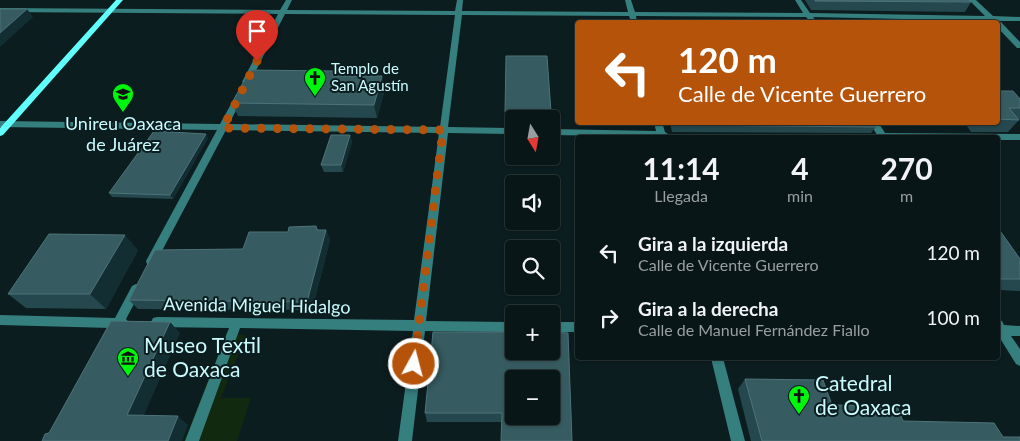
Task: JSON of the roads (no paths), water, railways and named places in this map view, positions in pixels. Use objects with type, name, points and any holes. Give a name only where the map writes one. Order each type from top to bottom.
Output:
[{"type":"main road","points":[[0,133],[4,124],[120,0]]},
{"type":"street","points":[[109,340],[223,128],[289,0]]},
{"type":"street","points":[[405,441],[460,0]]},
{"type":"street","points":[[628,0],[633,19]]},
{"type":"street","points":[[798,0],[812,20]]},
{"type":"street","points":[[972,0],[993,20]]},
{"type":"street","points":[[0,10],[283,11],[633,19],[808,15],[942,20]]},
{"type":"street","points":[[1000,21],[1020,19]]},
{"type":"street","points":[[1000,27],[1020,46]]},
{"type":"street","points":[[4,124],[505,131]]},
{"type":"street","points":[[560,132],[636,135]]},
{"type":"street","points":[[1000,137],[1020,137]]},
{"type":"street","name":"Avenida Miguel Hidalgo","points":[[0,320],[505,327]]},
{"type":"street","points":[[192,441],[236,322]]},
{"type":"street","points":[[560,327],[575,327]]},
{"type":"street","points":[[1000,328],[1020,331]]},
{"type":"street","points":[[1000,330],[1020,360]]},
{"type":"street","points":[[718,360],[738,441]]},
{"type":"place","name":"Templo de San Agustín","points":[[315,97]]},
{"type":"place","name":"Unireu Oaxaca de Juárez","points":[[123,113]]},
{"type":"place","name":"Museo Textil de Oaxaca","points":[[128,377]]},
{"type":"place","name":"Catedral de Oaxaca","points":[[799,415]]}]
